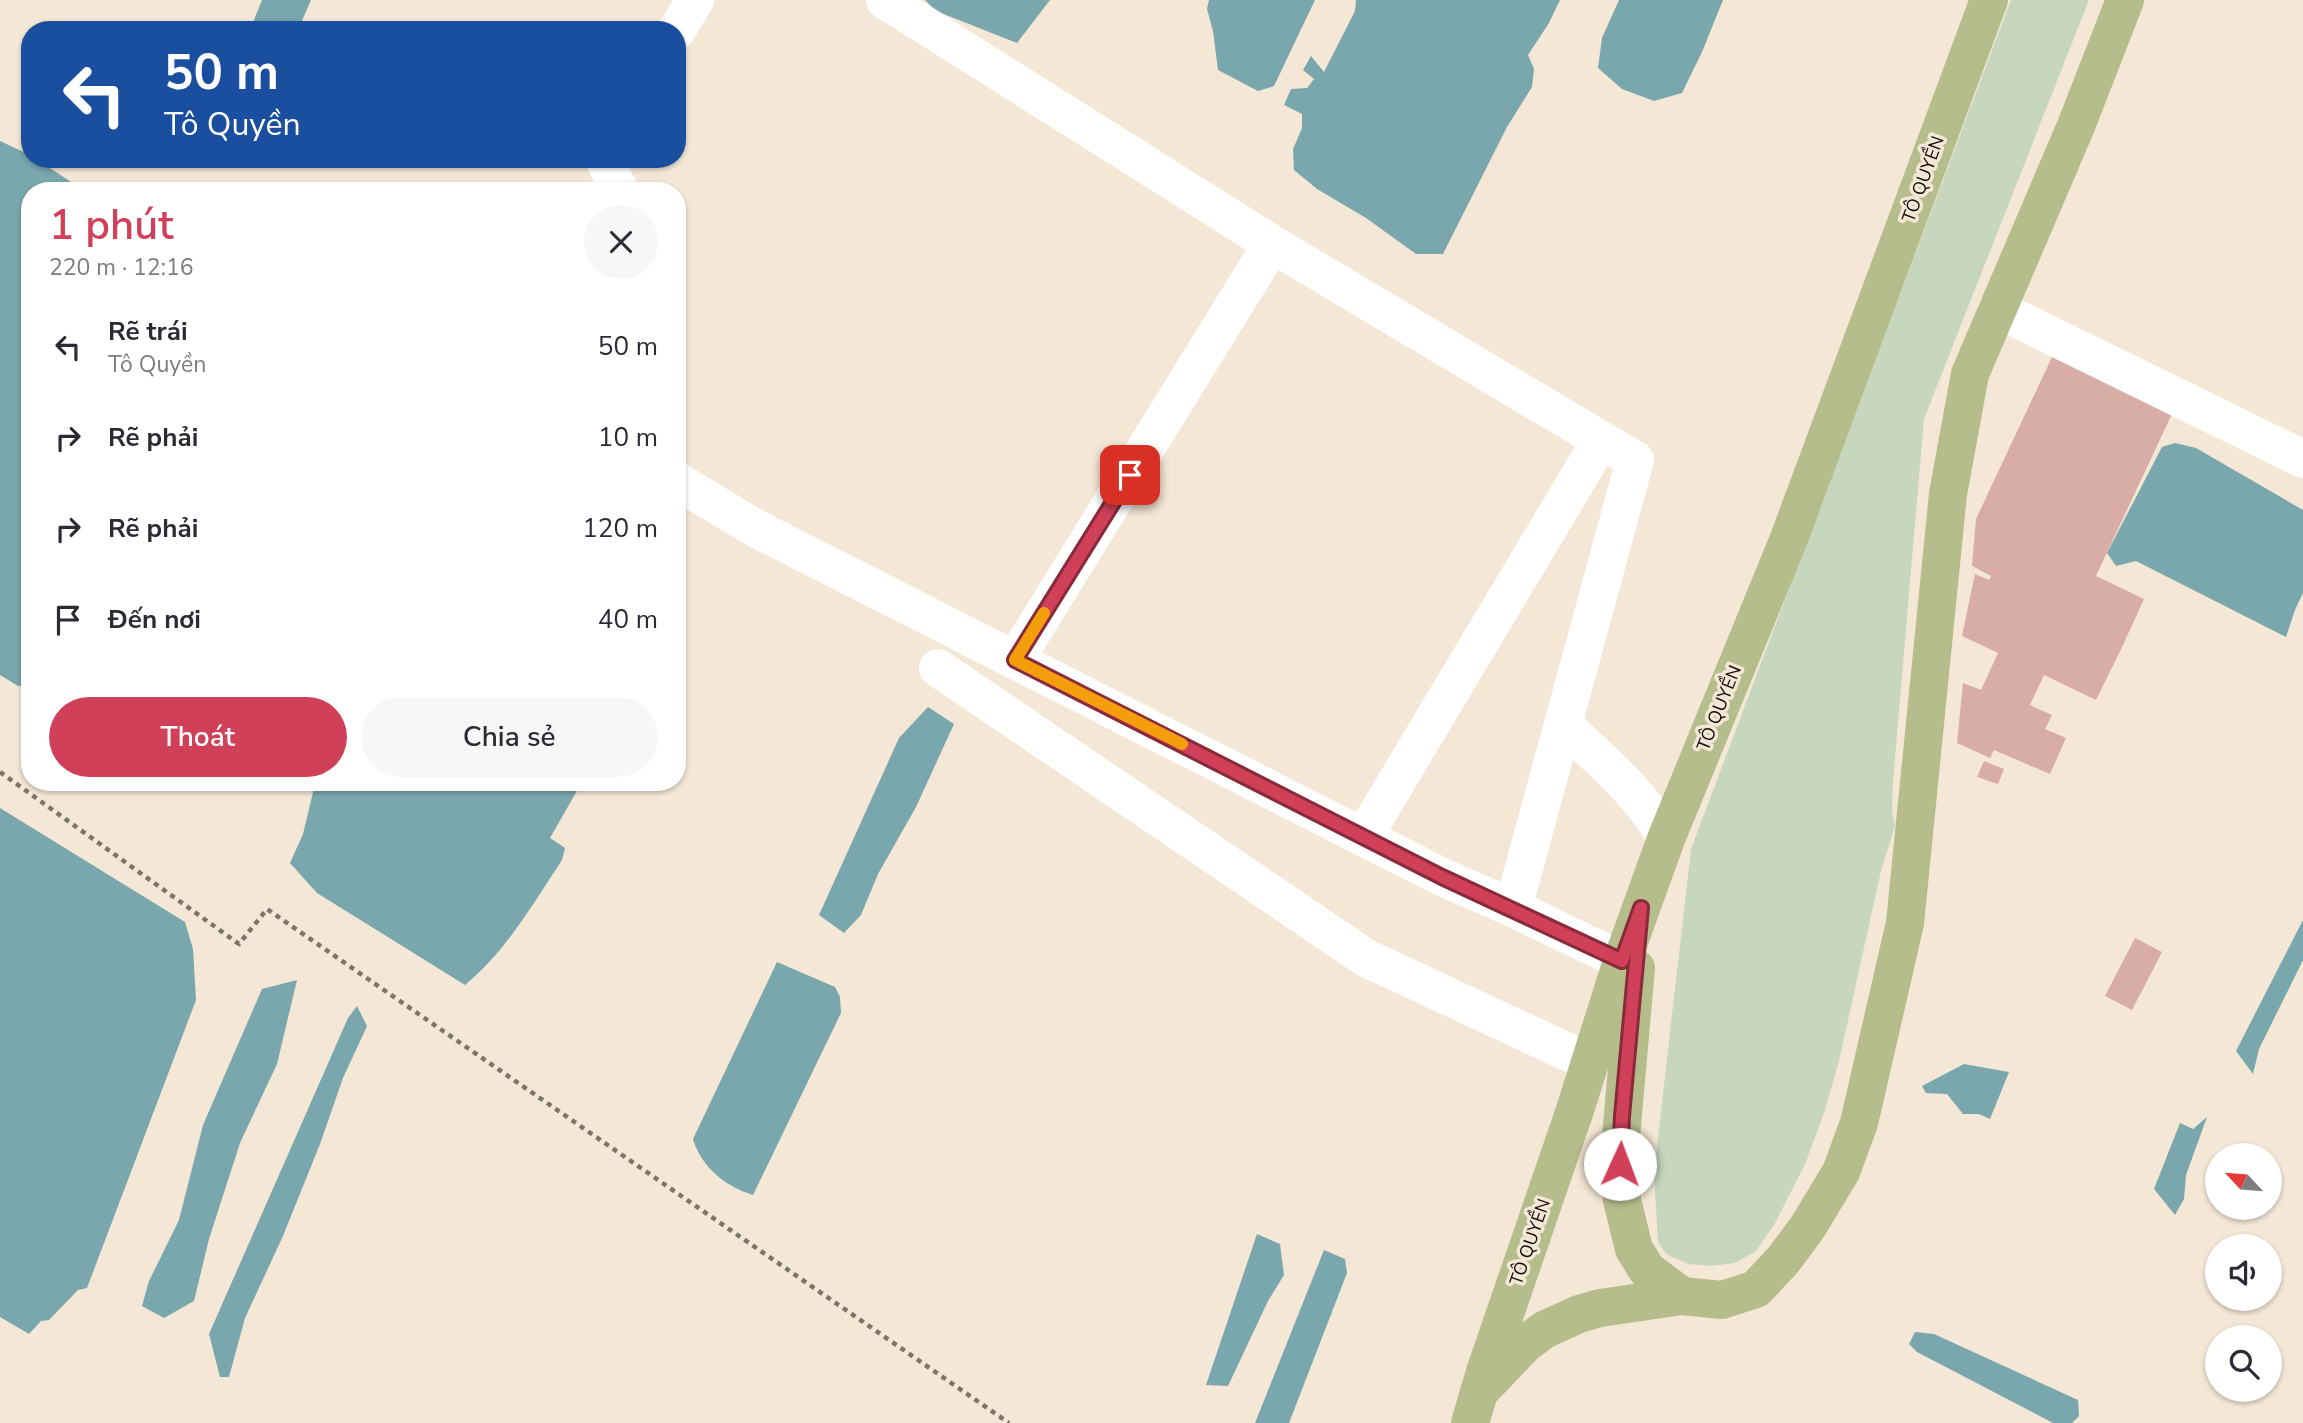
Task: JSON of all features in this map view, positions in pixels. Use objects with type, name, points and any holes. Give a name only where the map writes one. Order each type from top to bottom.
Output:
[{"type":"main road","name":"TÔ QUYỀN","points":[[1475,1407],[1622,961],[1666,839],[1788,541],[1989,0]]},
{"type":"main road","points":[[1475,1407],[1525,1344],[1544,1330],[1579,1314],[1600,1308],[1682,1296],[1722,1300],[1756,1289],[1808,1228],[1841,1172],[1860,1123],[1905,923],[1948,494],[1970,374],[2076,126],[2125,0]]},
{"type":"main road","points":[[1641,908],[1622,1116],[1622,1200],[1634,1249],[1647,1270],[1682,1296]]},
{"type":"street","points":[[682,21],[695,0]]},
{"type":"street","points":[[885,0],[1272,244],[1635,460],[1513,908]]},
{"type":"street","points":[[1015,660],[1272,244]]},
{"type":"street","points":[[1997,309],[2303,459]]},
{"type":"street","points":[[1364,835],[1601,440]]},
{"type":"street","points":[[686,486],[755,528],[1364,835],[1442,877],[1622,961]]},
{"type":"street","points":[[938,668],[1366,958],[1589,1062]]},
{"type":"street","points":[[1563,724],[1636,795],[1649,810],[1666,839]]},
{"type":"path","points":[[0,772],[21,787]]},
{"type":"path","points":[[26,791],[239,944],[267,909],[1009,1423]]},
{"type":"green space","points":[[2011,0],[2089,0],[1924,419],[1893,781],[1892,811],[1895,826],[1881,871],[1839,1061],[1806,1162],[1774,1225],[1755,1252],[1735,1263],[1711,1266],[1688,1264],[1666,1254],[1658,1242],[1654,1173],[1691,849]]},
{"type":"water","points":[[262,0],[311,0],[302,21],[254,21]]},
{"type":"water","points":[[925,0],[1050,0],[1017,43],[936,11]]},
{"type":"water","points":[[1209,0],[1315,0],[1274,86],[1258,91],[1218,70],[1207,9]]},
{"type":"water","points":[[1356,0],[1560,0],[1528,55],[1534,69],[1532,87],[1507,127],[1443,254],[1416,254],[1366,218],[1317,189],[1294,170],[1293,149],[1302,128],[1302,114],[1284,105],[1291,89],[1307,88],[1314,79],[1303,70],[1311,56],[1324,72],[1355,11]]},
{"type":"water","points":[[1619,0],[1723,0],[1682,93],[1654,101],[1622,89],[1598,68],[1602,38]]},
{"type":"water","points":[[0,141],[21,151],[21,168],[50,168],[71,182],[21,182],[21,686],[0,675]]},
{"type":"water","points":[[2175,443],[2196,448],[2303,510],[2303,593],[2286,637],[2136,561],[2116,566],[2107,553],[2162,447]]},
{"type":"water","points":[[928,707],[954,724],[916,807],[878,874],[861,915],[844,933],[819,915],[899,738]]},
{"type":"water","points":[[313,791],[577,791],[550,838],[565,848],[562,860],[506,942],[465,985],[317,893],[290,863],[303,834]]},
{"type":"water","points":[[0,808],[185,922],[193,949],[196,1000],[87,1288],[78,1290],[49,1320],[41,1321],[29,1334],[0,1317]]},
{"type":"water","points":[[2303,920],[2303,960],[2259,1049],[2253,1074],[2236,1051]]},
{"type":"water","points":[[777,962],[835,987],[840,997],[841,1013],[753,1195],[733,1187],[716,1175],[702,1158],[693,1139]]},
{"type":"water","points":[[297,980],[277,1064],[240,1143],[209,1239],[194,1301],[164,1318],[142,1306],[149,1281],[179,1220],[203,1125],[262,989]]},
{"type":"water","points":[[357,1006],[367,1026],[343,1078],[283,1236],[245,1318],[229,1377],[220,1377],[209,1334],[348,1018]]},
{"type":"water","points":[[1964,1064],[2009,1072],[1990,1119],[1979,1114],[1963,1114],[1947,1094],[1926,1093],[1922,1086]]},
{"type":"water","points":[[2207,1117],[2186,1175],[2184,1199],[2175,1215],[2154,1189],[2180,1123],[2193,1129]]},
{"type":"water","points":[[1257,1234],[1280,1244],[1284,1275],[1268,1301],[1228,1386],[1206,1385]]},
{"type":"water","points":[[1324,1250],[1345,1259],[1347,1273],[1289,1423],[1255,1423]]},
{"type":"water","points":[[1915,1332],[1934,1334],[2078,1400],[2079,1416],[2072,1423],[2053,1423],[1917,1352],[1909,1344]]},
{"type":"building","points":[[2052,357],[2172,414],[2096,576],[2144,599],[2123,645],[2096,700],[2044,675],[2030,705],[2052,715],[2045,729],[2066,738],[2050,774],[1994,750],[1990,758],[1957,743],[1963,683],[1981,690],[1998,653],[1962,636],[1975,574],[1989,580],[1991,576],[1972,566],[1976,519]]},
{"type":"building","points":[[1984,761],[2004,769],[1998,784],[1977,777]]},
{"type":"building","points":[[2135,938],[2162,952],[2132,1010],[2105,996]]},
{"type":"slow traffic","points":[[1044,613],[1015,660],[1182,744]]},
{"type":"route","points":[[1130,475],[1015,660],[1364,835],[1442,877],[1622,961],[1641,908],[1620,1164]]}]
